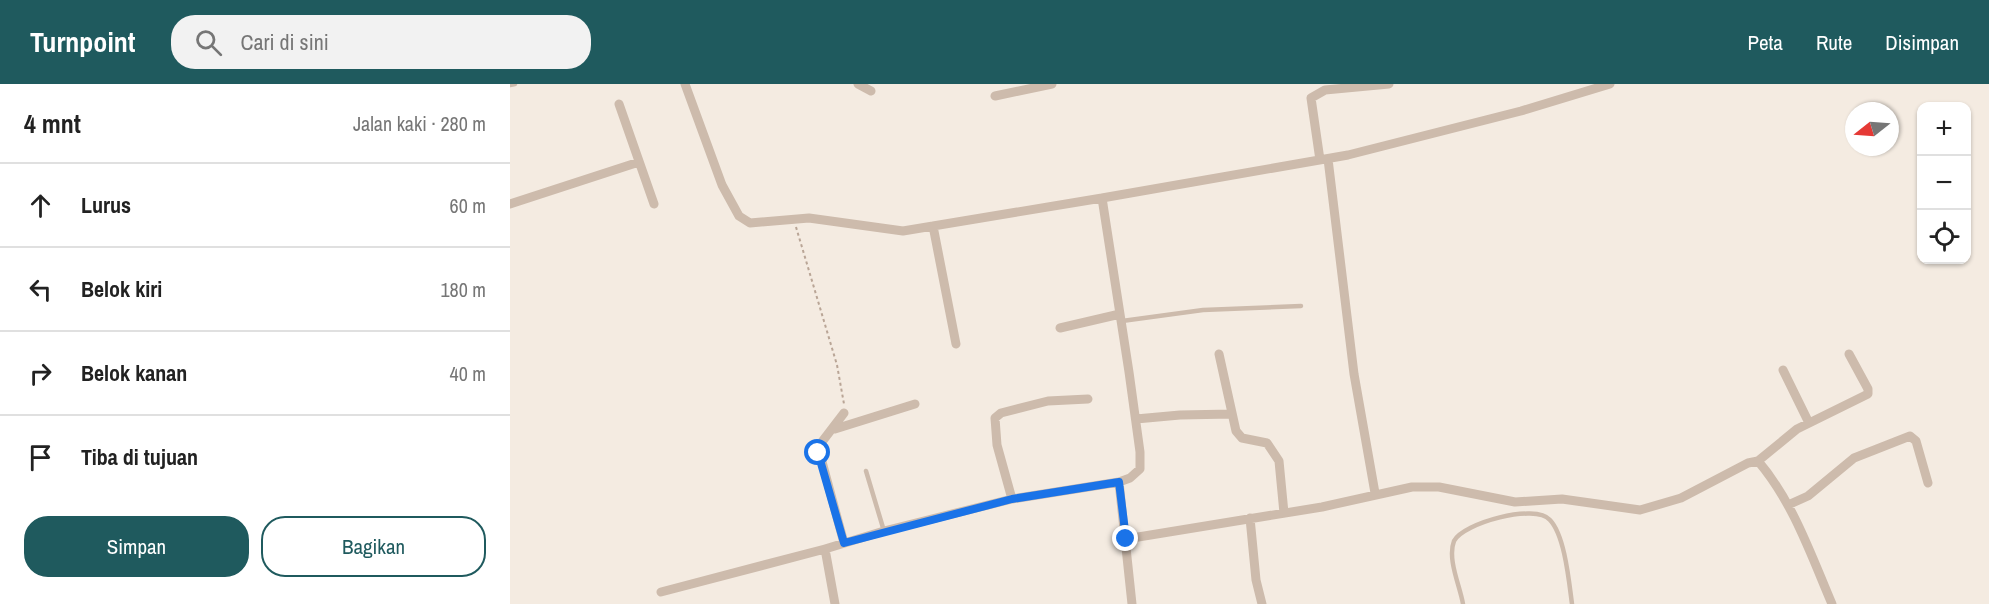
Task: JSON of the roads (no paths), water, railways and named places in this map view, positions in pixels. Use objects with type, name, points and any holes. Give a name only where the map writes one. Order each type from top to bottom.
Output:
[{"type":"street","points":[[685,84],[723,185],[739,216],[750,223],[825,219],[903,231],[1324,160],[1521,111],[1610,84]]},
{"type":"street","points":[[858,84],[871,91]]},
{"type":"street","points":[[995,96],[1052,84]]},
{"type":"street","points":[[1375,493],[1354,374],[1324,160],[1311,98],[1325,90],[1389,84]]},
{"type":"street","points":[[619,104],[654,204]]},
{"type":"street","points":[[510,204],[639,162]]},
{"type":"street","points":[[660,592],[1012,499],[1119,482],[1130,478],[1140,469],[1136,419],[1102,198]]},
{"type":"street","points":[[933,226],[956,344]]},
{"type":"street","points":[[1060,328],[1121,318]]},
{"type":"street","points":[[1219,354],[1236,431],[1242,438],[1267,443],[1279,461],[1284,513]]},
{"type":"street","points":[[1126,539],[1284,513],[1412,487],[1439,487],[1515,502],[1562,499],[1640,510],[1681,498],[1748,463],[1758,461],[1809,423],[1868,394],[1868,389],[1849,354]]},
{"type":"street","points":[[1784,370],[1809,423]]},
{"type":"street","points":[[1012,499],[997,445],[995,418],[1001,413],[1048,401],[1088,399]]},
{"type":"street","points":[[831,430],[915,404]]},
{"type":"street","points":[[844,413],[820,440],[818,453],[844,543]]},
{"type":"street","points":[[1136,419],[1232,414]]},
{"type":"street","points":[[1788,505],[1808,496],[1854,458],[1910,436],[1916,441],[1928,483]]},
{"type":"street","points":[[1758,461],[1774,480],[1788,505],[1832,604]]},
{"type":"street","points":[[1119,482],[1132,604]]},
{"type":"street","points":[[1250,518],[1256,580],[1262,604]]},
{"type":"street","points":[[825,549],[835,604]]},
{"type":"lane","points":[[510,86],[515,84]]},
{"type":"lane","points":[[1121,318],[1203,310],[1301,306]]},
{"type":"lane","points":[[866,471],[884,531]]},
{"type":"lane","points":[[1464,604],[1452,556],[1454,542],[1461,532],[1484,522],[1524,513],[1539,514],[1550,520],[1561,545],[1572,604]]}]
